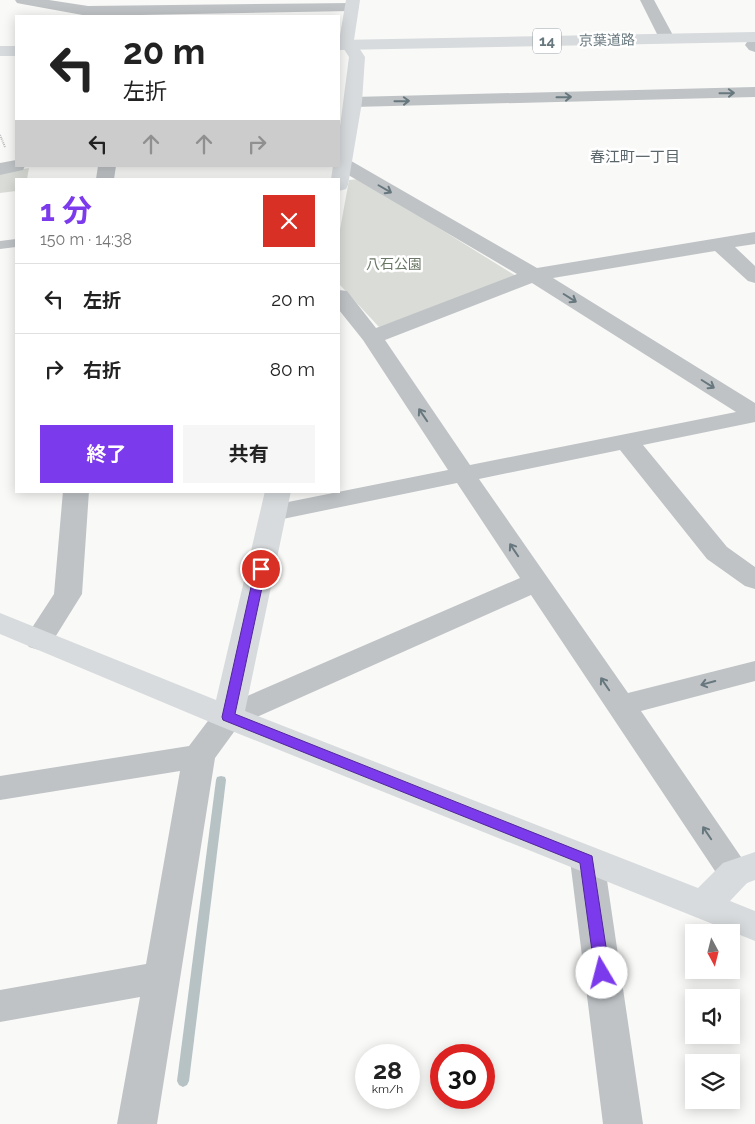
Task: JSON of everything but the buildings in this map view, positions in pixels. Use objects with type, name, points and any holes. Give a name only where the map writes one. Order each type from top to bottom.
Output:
[{"type":"main road","points":[[340,178],[353,102],[357,58],[345,49],[353,4]]},
{"type":"main road","name":"京葉道路","points":[[345,49],[667,39],[754,44]]},
{"type":"main road","name":"京葉道路","points":[[345,49],[754,44]]},
{"type":"main road","points":[[0,51],[15,51]]},
{"type":"main road","points":[[0,59],[15,59]]},
{"type":"main road","points":[[228,717],[275,502]]},
{"type":"main road","points":[[0,623],[228,717],[755,926]]},
{"type":"main road","points":[[704,905],[745,870]]},
{"type":"street","points":[[22,0],[90,13],[209,4],[353,4]]},
{"type":"street","points":[[646,0],[667,39]]},
{"type":"street","points":[[353,102],[755,92]]},
{"type":"street","points":[[341,163],[534,275],[755,414]]},
{"type":"street","points":[[0,169],[15,166]]},
{"type":"street","points":[[372,337],[534,275],[755,238]]},
{"type":"street","points":[[719,244],[755,277]]},
{"type":"street","points":[[340,297],[372,337],[620,706],[745,870]]},
{"type":"street","points":[[340,492],[463,474],[627,442],[755,414]]},
{"type":"street","points":[[627,442],[717,553],[751,573]]},
{"type":"street","points":[[39,640],[68,594],[76,493]]},
{"type":"street","points":[[275,502],[335,493]]},
{"type":"street","points":[[136,1124],[199,756],[228,717],[536,582]]},
{"type":"street","points":[[620,706],[755,671]]},
{"type":"street","points":[[0,788],[199,756]]},
{"type":"street","points":[[587,860],[623,1124]]},
{"type":"street","points":[[0,1006],[162,977]]},
{"type":"lane","points":[[0,245],[15,242]]},
{"type":"green space","points":[[29,168],[27,178],[15,178],[15,191],[0,193],[0,173]]},
{"type":"green space","name":"八石公園","points":[[360,179],[516,276],[379,327],[340,285],[340,230],[349,180]]},
{"type":"waterway","points":[[183,1081],[221,780]]},
{"type":"district","name":"春江町一丁目","points":[[635,157]]},
{"type":"route","points":[[261,569],[228,717],[587,860],[602,973]]}]
